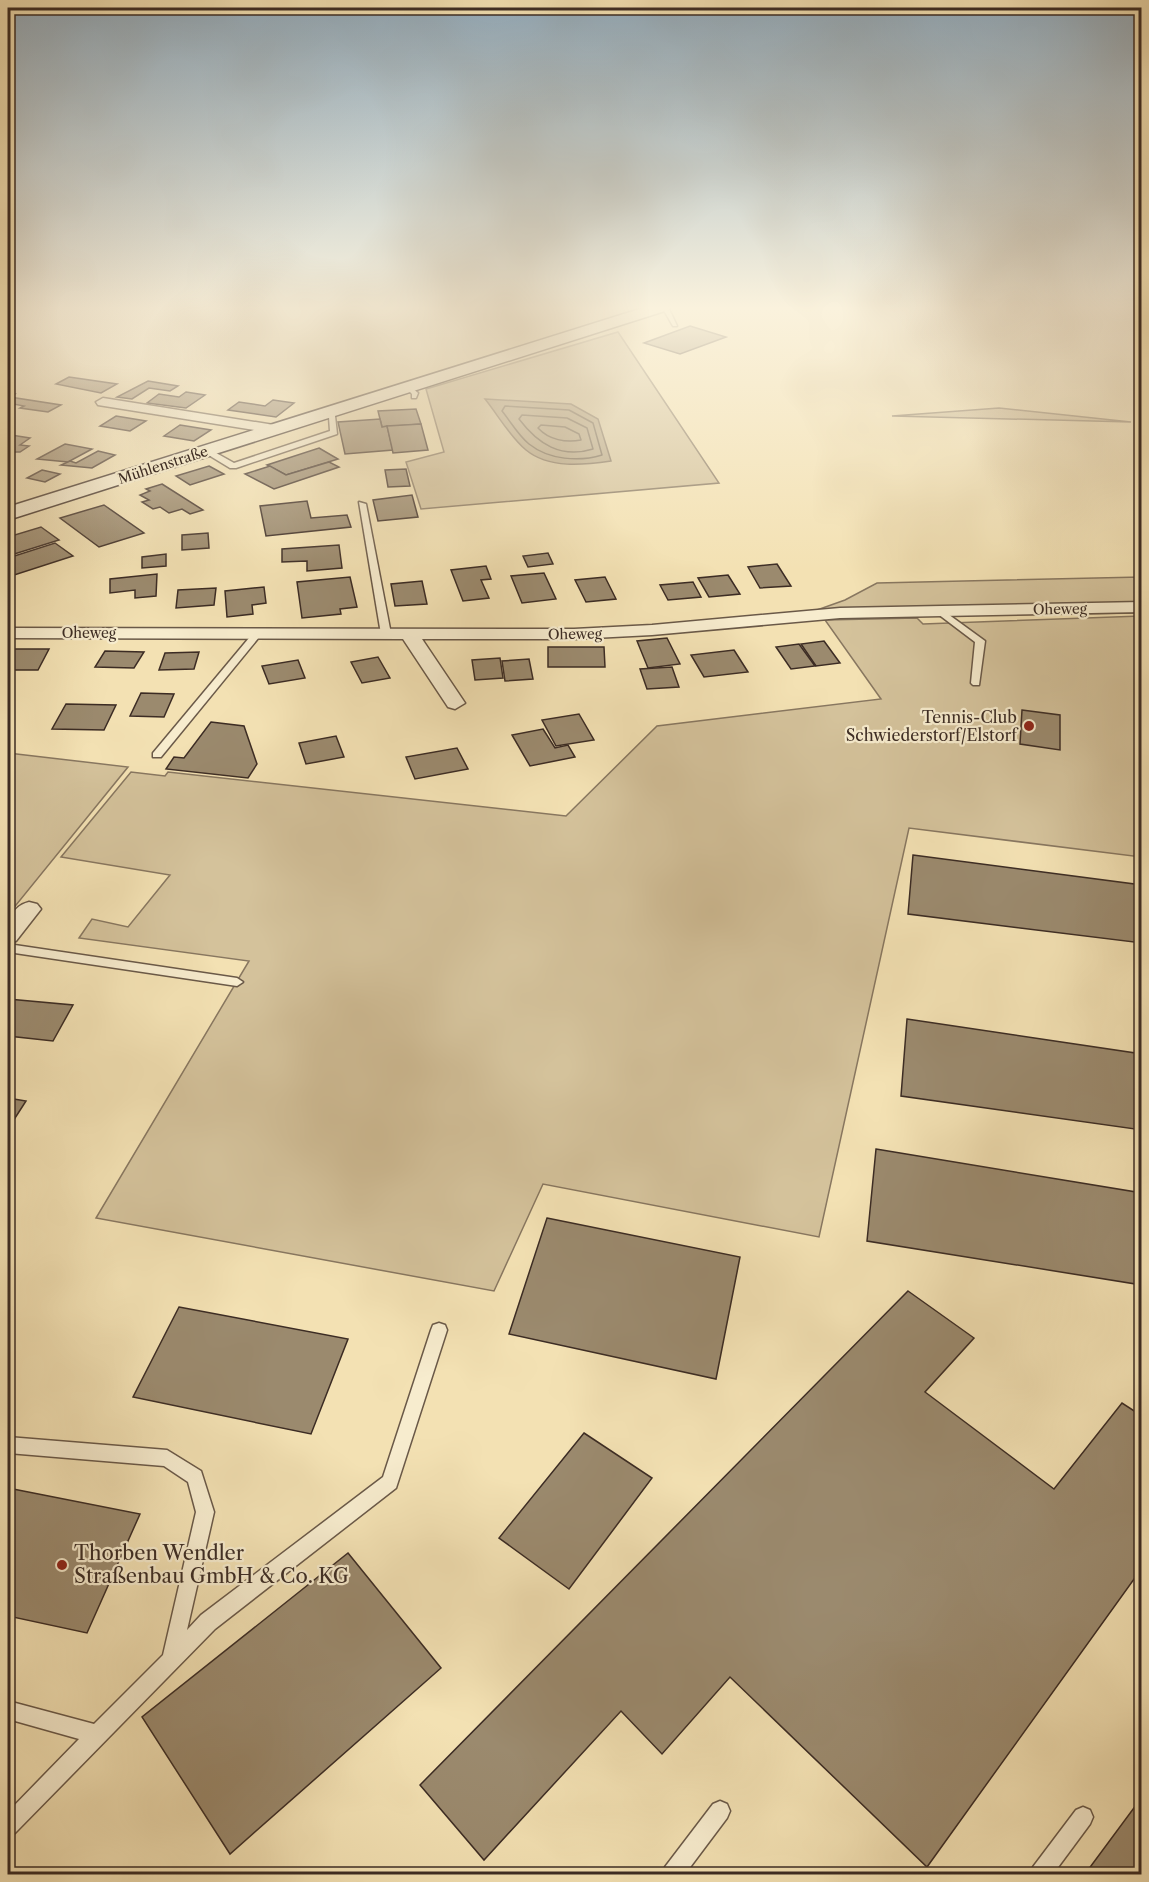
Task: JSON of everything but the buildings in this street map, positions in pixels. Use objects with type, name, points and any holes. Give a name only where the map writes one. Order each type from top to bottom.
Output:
[{"type":"main road","name":"Mühlenstraße","points":[[8,514],[325,413],[399,395]]},
{"type":"street","points":[[103,402],[274,429]]},
{"type":"street","name":"Oheweg","points":[[8,633],[620,633],[817,615],[1142,607]]},
{"type":"street","points":[[409,634],[455,703]]},
{"type":"street","points":[[8,935],[29,909]]},
{"type":"lane","points":[[206,451],[233,466],[334,432],[332,416],[325,413]]},
{"type":"lane","points":[[362,504],[386,634]]},
{"type":"lane","points":[[940,612],[980,640],[976,683]]},
{"type":"lane","points":[[157,755],[257,634]]},
{"type":"lane","points":[[8,948],[237,982]]},
{"type":"lane","points":[[8,1826],[208,1622],[390,1482],[439,1330]]},
{"type":"lane","points":[[8,1445],[167,1458],[195,1476],[205,1512],[170,1660]]},
{"type":"lane","points":[[8,1710],[98,1735]]},
{"type":"lane","points":[[672,1875],[720,1811]]},
{"type":"lane","points":[[1040,1875],[1083,1817]]},
{"type":"shaded area","points":[[428,395],[660,395],[719,483],[421,509],[406,462],[444,452]]},
{"type":"shaded area","points":[[999,408],[1131,422],[892,416]]},
{"type":"shaded area","points":[[1141,577],[1141,613],[785,618],[651,627],[817,610],[845,600],[877,583]]},
{"type":"shaded area","points":[[1141,616],[1141,857],[909,828],[819,1237],[543,1184],[494,1291],[96,1218],[249,961],[79,938],[92,919],[128,927],[170,875],[61,857],[131,772],[165,776],[168,772],[566,816],[657,726],[881,699],[825,620],[917,618],[923,624]]},
{"type":"shaded area","points":[[8,753],[128,767],[8,915]]},
{"type":"water","points":[[485,399],[571,404],[598,419],[611,461],[567,464],[535,456],[515,439]]},
{"type":"place","name":"Tennis-Club Schwiederstorf/Elstorf","points":[[1029,726]]},
{"type":"place","name":"Thorben Wendler Straßenbau GmbH & Co. KG","points":[[62,1565]]}]
